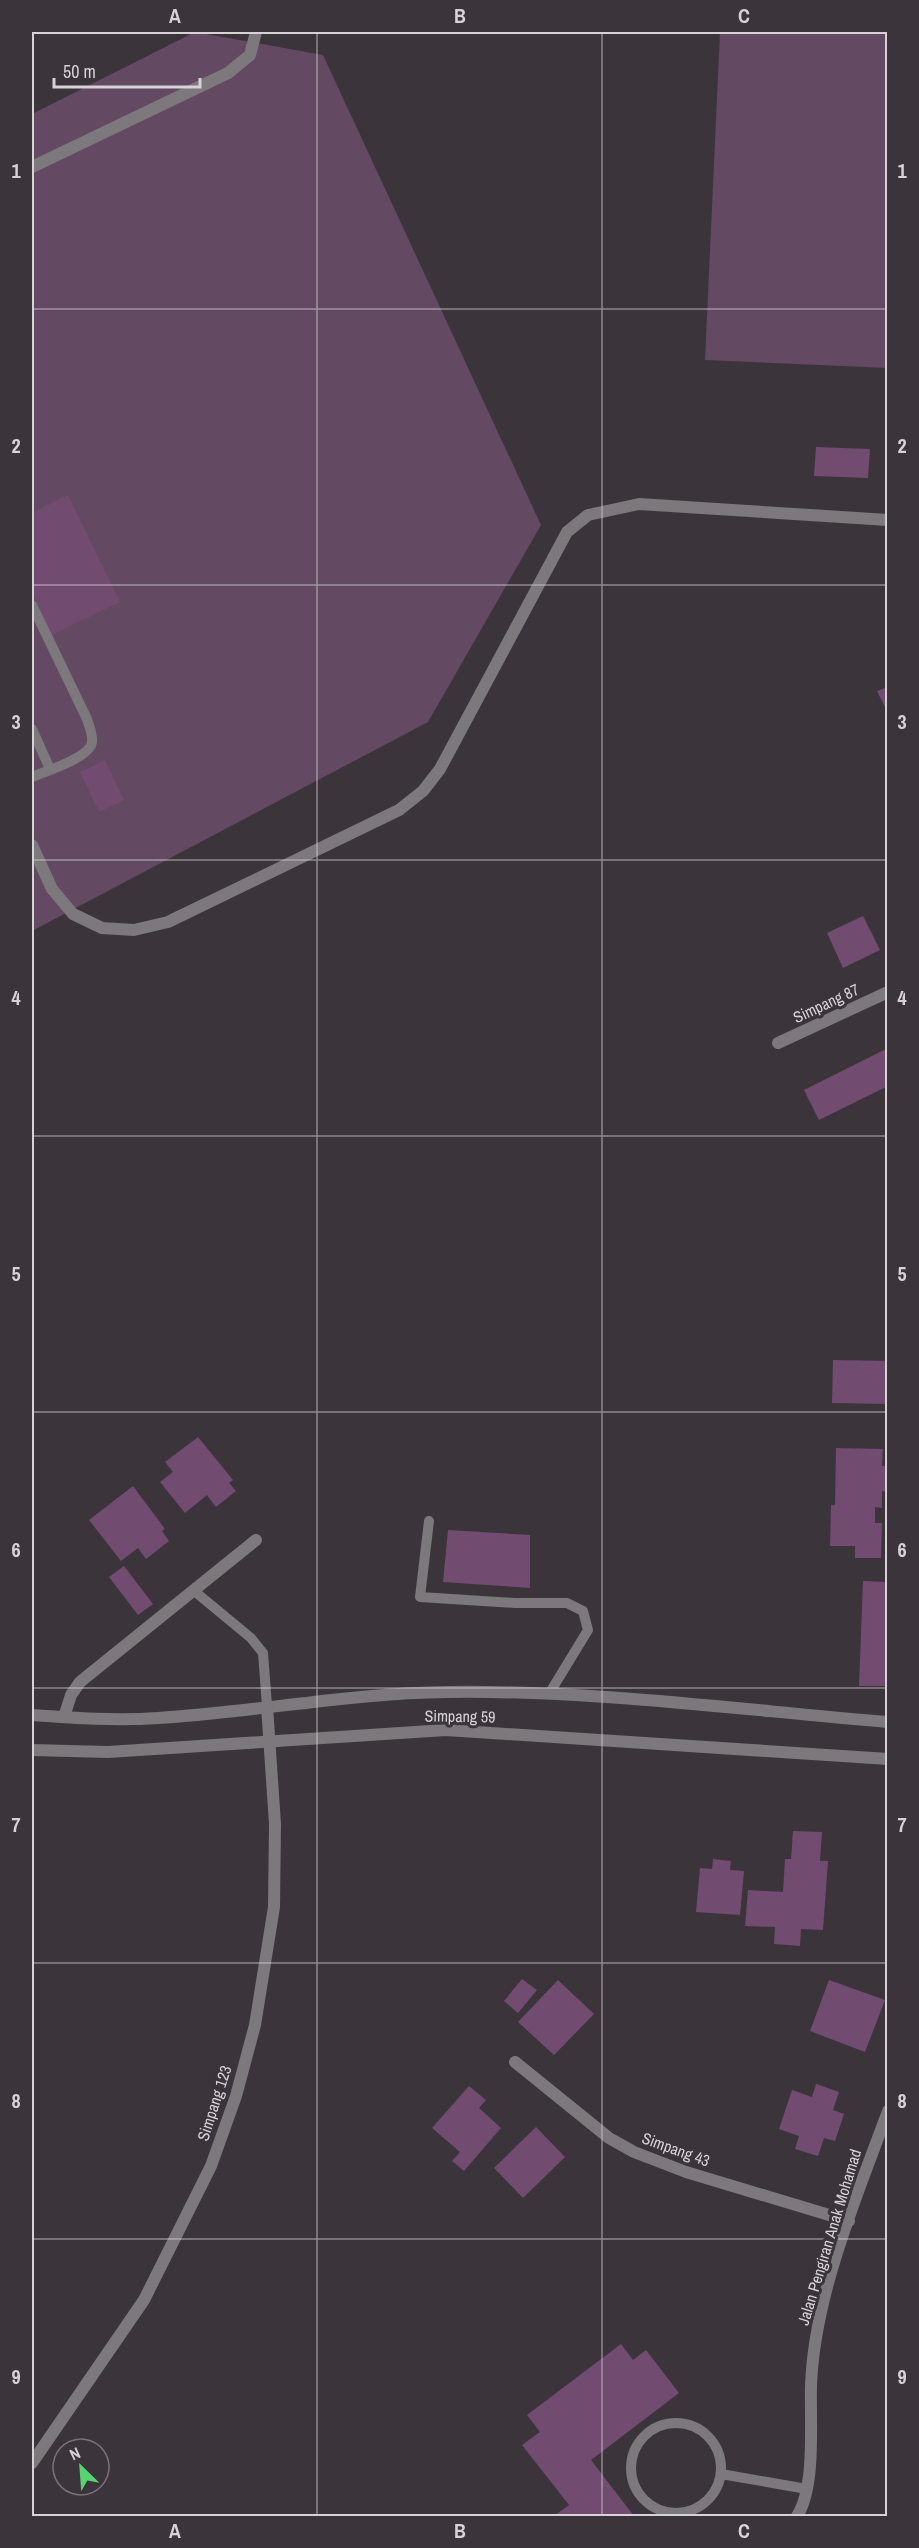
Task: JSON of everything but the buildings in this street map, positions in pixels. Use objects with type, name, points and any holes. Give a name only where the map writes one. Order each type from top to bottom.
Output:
[{"type":"street","points":[[32,167],[228,73],[250,55],[256,32]]},
{"type":"street","points":[[32,845],[52,889],[73,914],[102,928],[134,930],[168,922],[399,810],[423,791],[440,769],[567,532],[588,515],[639,504],[888,520]]},
{"type":"street","name":"Simpang 87","points":[[778,1043],[888,993]]},
{"type":"street","points":[[64,1717],[71,1695],[80,1682],[256,1539]]},
{"type":"street","name":"Simpang 59","points":[[32,1714],[107,1720],[160,1718],[358,1697],[448,1692],[549,1694],[888,1722]]},
{"type":"street","name":"Simpang 123","points":[[32,2463],[144,2300],[210,2166],[236,2096],[255,2025],[274,1907],[275,1824],[267,1706]]},
{"type":"street","name":"Simpang 59","points":[[32,1750],[108,1752],[446,1730],[888,1759]]},
{"type":"street","name":"Simpang 43","points":[[515,2062],[603,2133],[634,2152],[686,2172],[849,2221]]},
{"type":"street","name":"Jalan Pengiran Anak Mohamad","points":[[797,2517],[807,2489],[814,2341],[822,2302],[849,2221],[882,2145],[888,2111]]},
{"type":"lane","points":[[32,605],[92,734],[92,744],[87,751],[32,777]]},
{"type":"lane","points":[[32,729],[50,769]]},
{"type":"lane","points":[[429,1521],[420,1597],[515,1603],[567,1603],[583,1611],[588,1630],[549,1694]]},
{"type":"lane","points":[[193,1590],[251,1638],[263,1653],[267,1706]]},
{"type":"lane","points":[[677,2422],[705,2433],[715,2445],[721,2459],[721,2474],[717,2488],[708,2500],[681,2515],[654,2508],[642,2499],[633,2486],[630,2471],[632,2456],[638,2442],[649,2431],[662,2424],[677,2422]]},
{"type":"lane","points":[[721,2474],[807,2489]]},
{"type":"shaded area","points":[[195,32],[323,55],[541,525],[428,722],[32,931],[32,114]]},
{"type":"shaded area","points":[[720,32],[887,32],[887,368],[705,360]]}]
